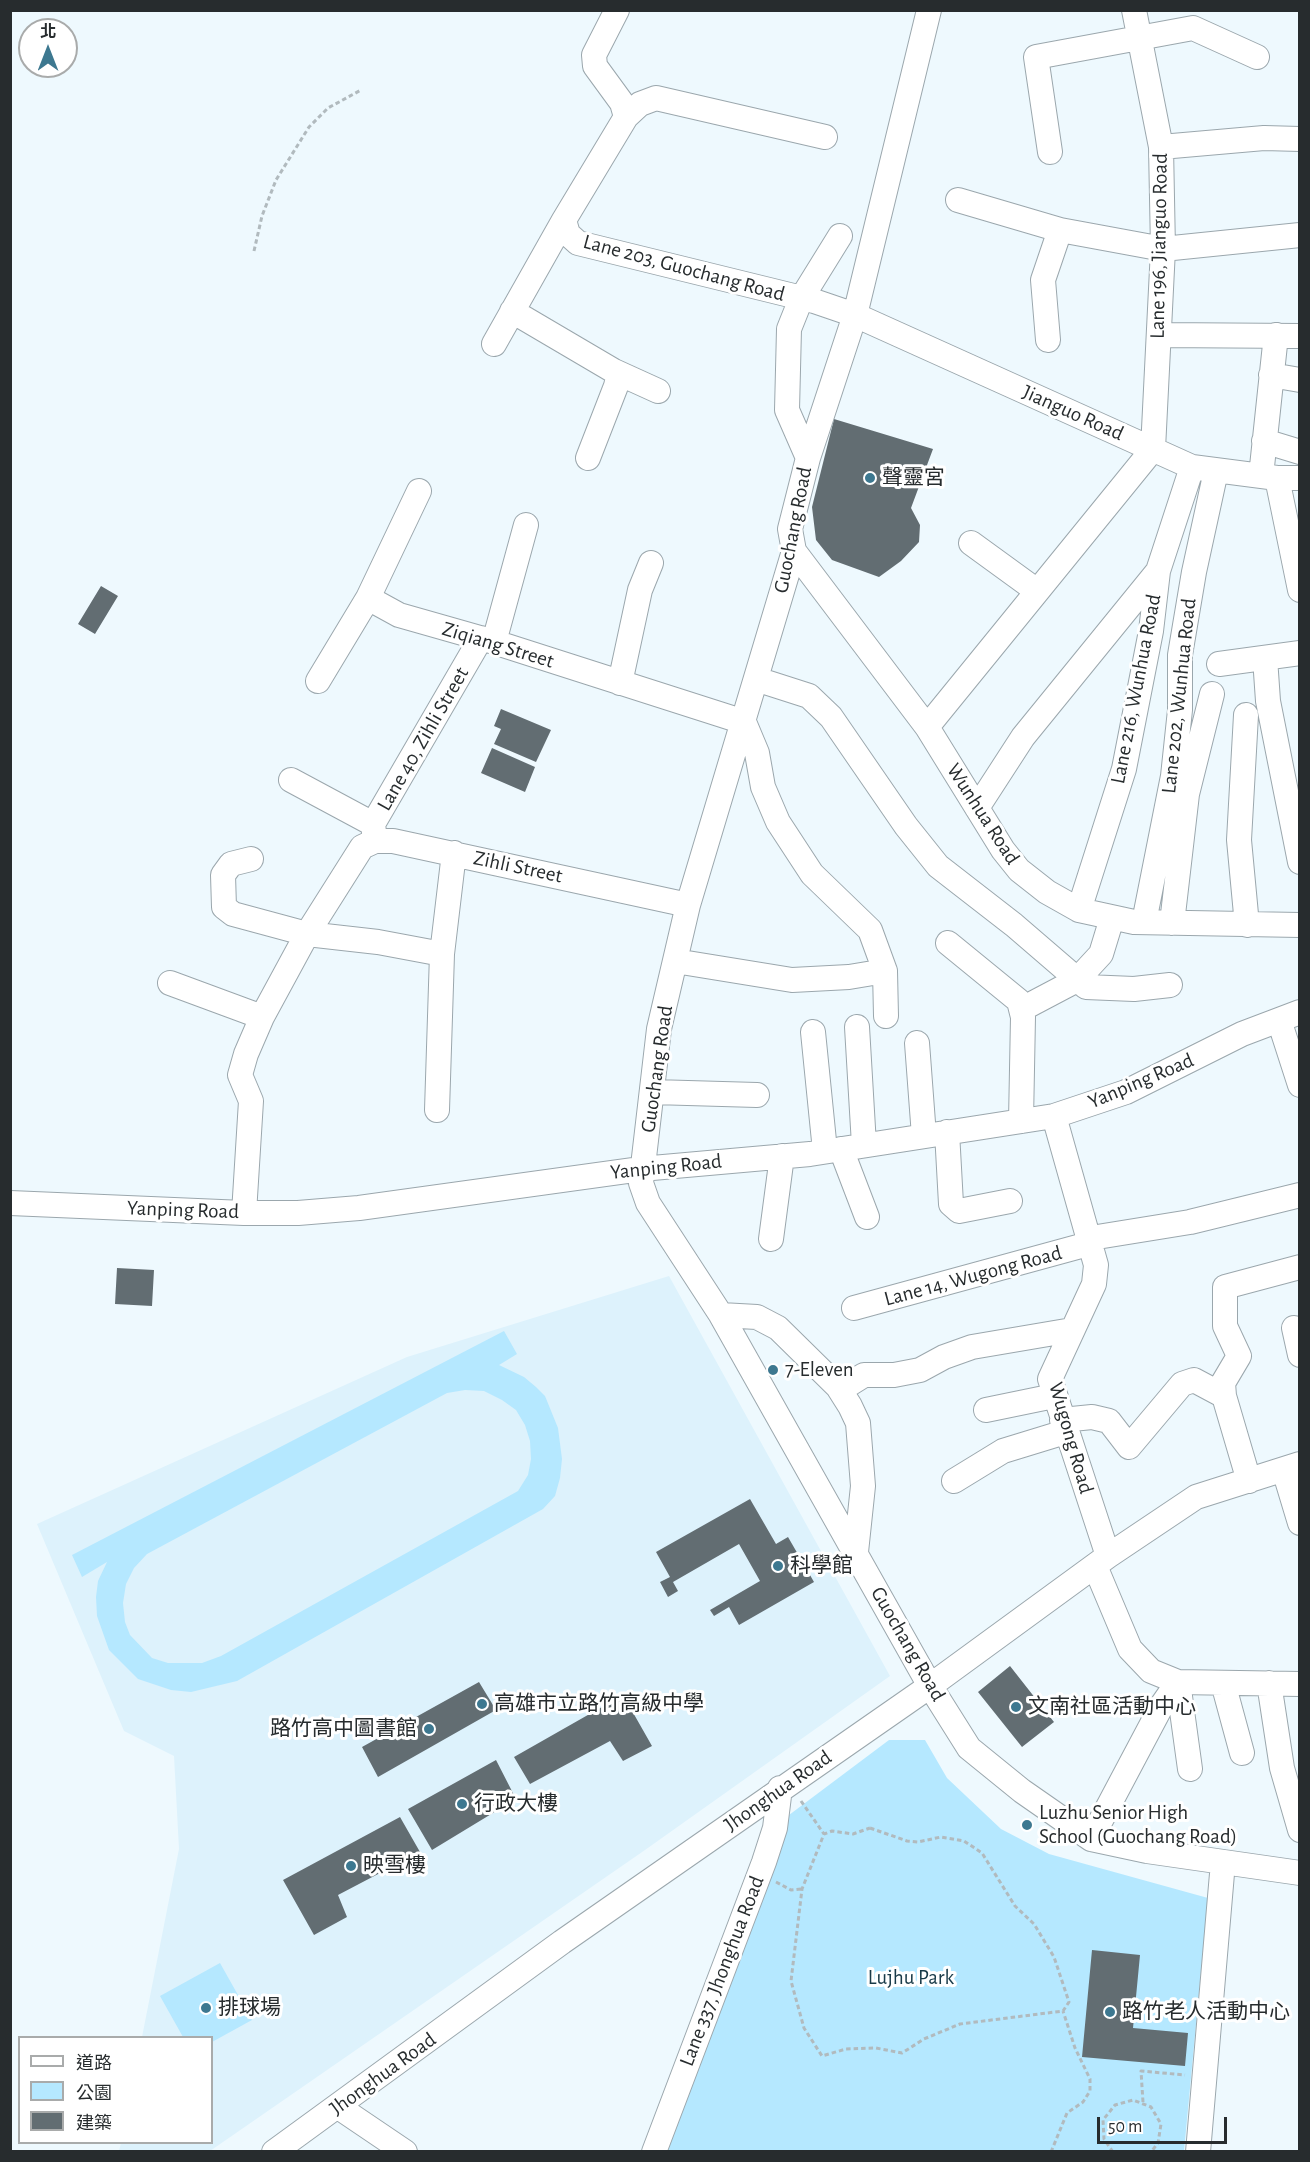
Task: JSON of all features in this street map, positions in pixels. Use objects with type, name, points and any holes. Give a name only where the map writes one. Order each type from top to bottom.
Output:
[{"type":"street","points":[[618,10],[594,55],[595,66],[622,103],[626,117]]},
{"type":"street","name":"Guochang Road","points":[[930,10],[855,315],[808,458],[790,529],[794,551],[688,905],[659,1029],[641,1183],[648,1203],[721,1315],[930,1686],[969,1748],[1022,1791],[1091,1839],[1147,1851],[1299,1873]]},
{"type":"street","name":"Lane 196, Jianguo Road","points":[[1134,10],[1161,147],[1163,249],[1153,449]]},
{"type":"street","points":[[1050,152],[1036,57],[1139,40],[1193,28],[1257,57]]},
{"type":"street","name":"Lane 203, Guochang Road","points":[[825,137],[656,98],[640,104],[626,117],[564,220],[568,234],[578,243],[801,299],[855,315]]},
{"type":"street","points":[[1161,147],[1264,138],[1299,139]]},
{"type":"street","points":[[958,200],[1060,230],[1163,249],[1299,235]]},
{"type":"street","points":[[494,344],[564,220]]},
{"type":"street","points":[[1048,340],[1042,280],[1060,230]]},
{"type":"street","points":[[808,458],[787,410],[789,329],[801,299],[840,236]]},
{"type":"street","points":[[512,311],[614,371],[658,391]]},
{"type":"street","name":"Jianguo Road","points":[[855,315],[1153,449],[1204,469],[1279,478]]},
{"type":"street","points":[[1159,335],[1288,335],[1271,375],[1264,441],[1279,478],[1295,544],[1299,590]]},
{"type":"street","points":[[588,458],[616,386],[618,378],[614,371]]},
{"type":"street","points":[[1271,375],[1299,380]]},
{"type":"street","points":[[1264,441],[1299,452]]},
{"type":"street","points":[[927,727],[1153,449]]},
{"type":"street","name":"Lane 216, Wunhua Road","points":[[1078,910],[1124,769],[1150,631],[1158,571],[1204,469]]},
{"type":"street","name":"Lane 202, Wunhua Road","points":[[1144,922],[1173,776],[1180,710],[1180,655],[1194,572],[1204,469]]},
{"type":"street","points":[[318,681],[368,598],[419,491]]},
{"type":"street","name":"Lane 40, Zihli Street","points":[[374,833],[488,640],[526,525]]},
{"type":"street","points":[[971,543],[1037,591]]},
{"type":"street","name":"Wunhua Road","points":[[794,551],[927,727],[1002,850],[1019,870],[1047,892],[1078,910],[1112,918],[1144,922],[1299,925]]},
{"type":"street","points":[[620,683],[640,590],[651,563]]},
{"type":"street","points":[[977,808],[1023,737],[1158,571]]},
{"type":"street","name":"Ziqiang Street","points":[[368,598],[399,615],[488,640],[744,722]]},
{"type":"street","points":[[1219,664],[1299,653]]},
{"type":"street","points":[[1265,658],[1268,701],[1299,862]]},
{"type":"street","points":[[756,679],[809,696],[831,717],[906,826],[938,866],[1014,925],[1086,987],[1134,989],[1170,985]]},
{"type":"street","points":[[1172,923],[1187,794],[1212,694]]},
{"type":"street","points":[[1246,715],[1239,840],[1247,925]]},
{"type":"street","points":[[744,722],[758,753],[763,788],[778,822],[812,874],[870,930],[885,971],[886,1016]]},
{"type":"street","points":[[244,1213],[251,1101],[240,1075],[262,1017],[307,934],[353,859],[374,833],[291,780]]},
{"type":"street","name":"Zihli Street","points":[[374,833],[393,841],[688,905]]},
{"type":"street","points":[[437,1110],[442,954],[454,853]]},
{"type":"street","points":[[251,859],[231,864],[223,875],[224,907],[232,914],[307,934],[378,942],[442,954]]},
{"type":"street","points":[[1022,1009],[1077,980],[1101,954],[1112,918]]},
{"type":"street","points":[[948,943],[1019,1001],[1022,1009],[1021,1121]]},
{"type":"street","points":[[675,961],[792,980],[849,977],[885,971]]},
{"type":"street","points":[[170,983],[262,1017]]},
{"type":"street","points":[[1289,1016],[1299,1085]]},
{"type":"street","name":"Yanping Road","points":[[10,1203],[244,1213],[359,1208],[641,1169],[843,1148],[1054,1116],[1126,1092],[1242,1034],[1289,1016]]},
{"type":"street","points":[[843,1148],[857,1027]]},
{"type":"street","points":[[813,1032],[843,1148],[867,1217]]},
{"type":"street","points":[[917,1043],[951,1204],[959,1211],[1010,1201]]},
{"type":"street","points":[[653,1092],[757,1095]]},
{"type":"street","name":"Wugong Road","points":[[1054,1116],[1091,1241],[1096,1266],[1094,1284],[1050,1379],[1102,1561],[1130,1649],[1151,1671],[1178,1682]]},
{"type":"street","points":[[771,1239],[782,1156]]},
{"type":"street","name":"Lane 14, Wugong Road","points":[[854,1308],[1091,1241],[1190,1222],[1299,1196]]},
{"type":"street","points":[[1249,1481],[1224,1396],[1223,1383],[1239,1356],[1225,1326],[1225,1287],[1299,1267]]},
{"type":"street","points":[[721,1315],[757,1317],[778,1328],[840,1390],[858,1424],[863,1486],[856,1552]]},
{"type":"street","points":[[1294,1328],[1299,1355]]},
{"type":"street","points":[[840,1390],[864,1375],[894,1375],[920,1370],[944,1357],[972,1347],[1072,1330]]},
{"type":"street","points":[[954,1481],[1003,1451],[1092,1417],[1109,1421],[1129,1447],[1182,1384],[1194,1380],[1224,1396]]},
{"type":"street","points":[[986,1410],[1054,1396]]},
{"type":"street","points":[[1292,1467],[1299,1523]]},
{"type":"street","name":"Jhonghua Road","points":[[274,2151],[562,1942],[930,1686],[1102,1561],[1196,1497],[1292,1467]]},
{"type":"street","points":[[1178,1682],[1299,1684]]},
{"type":"street","points":[[1178,1682],[1190,1769]]},
{"type":"street","points":[[1091,1839],[1162,1705],[1178,1682]]},
{"type":"street","points":[[1223,1683],[1242,1753]]},
{"type":"street","points":[[1269,1683],[1291,1765],[1299,1830]]},
{"type":"street","name":"Lane 337, Jhonghua Road","points":[[654,2151],[776,1828],[784,1786]]},
{"type":"street","points":[[1198,2151],[1222,1862]]},
{"type":"street","points":[[337,2106],[405,2151]]},
{"type":"path","points":[[254,251],[262,216],[276,180],[309,127],[328,108],[361,90]]},
{"type":"path","points":[[784,1786],[824,1834]]},
{"type":"path","points":[[870,1828],[918,1842],[941,1837],[964,1841],[982,1853],[1015,1906],[1034,1924],[1054,1958],[1069,2002],[1063,2011],[960,2024],[924,2039],[902,2054],[876,2048],[846,2049],[822,2056],[804,2028],[791,1981],[802,1889],[824,1834],[832,1831],[853,1834],[870,1828]]},
{"type":"path","points":[[761,1870],[790,1890],[802,1889]]},
{"type":"path","points":[[1051,2151],[1067,2113],[1083,2102],[1090,2091],[1090,2079],[1075,2048],[1063,2011]]},
{"type":"path","points":[[1143,2102],[1141,2071],[1204,2076]]},
{"type":"path","points":[[1113,2151],[1104,2139],[1102,2130],[1108,2111],[1124,2101],[1143,2102],[1157,2115],[1161,2124],[1158,2143],[1150,2151]]},
{"type":"shaded area","name":"高雄市立路竹高級中學","points":[[669,1276],[890,1676],[645,1850],[210,2151],[119,2151],[121,2144],[213,2144],[213,2036],[142,2036],[179,1849],[174,1756],[124,1731],[37,1524],[407,1357]]},
{"type":"green space","points":[[504,1331],[517,1354],[499,1365],[524,1377],[545,1396],[558,1428],[562,1459],[560,1478],[555,1496],[543,1509],[237,1681],[191,1692],[171,1690],[138,1679],[109,1650],[97,1616],[98,1581],[107,1562],[82,1577],[72,1555]],"holes":[[[465,1390],[484,1391],[516,1410],[525,1425],[530,1441],[531,1459],[528,1475],[518,1491],[221,1656],[202,1663],[168,1663],[152,1658],[130,1635],[125,1622],[123,1603],[126,1584],[134,1568],[147,1554],[447,1393]]]},
{"type":"green space","name":"Lujhu Park","points":[[889,1740],[925,1740],[947,1778],[1001,1829],[1049,1854],[1208,1898],[1184,2151],[660,2152],[785,1818]]},
{"type":"green space","name":"排球場","points":[[220,1963],[252,2020],[213,2041],[213,2036],[182,2036],[160,1996]]},
{"type":"building","name":"聲靈宮","points":[[834,419],[933,449],[911,508],[920,525],[919,542],[901,561],[879,577],[832,560],[816,540],[812,507]]},
{"type":"building","points":[[101,586],[118,596],[95,634],[78,624]]},
{"type":"building","points":[[501,709],[551,730],[536,762],[494,744],[501,729],[494,726]]},
{"type":"building","points":[[492,748],[535,767],[525,792],[481,773]]},
{"type":"building","points":[[117,1268],[154,1270],[152,1306],[115,1304]]},
{"type":"building","name":"科學館","points":[[750,1499],[776,1544],[788,1537],[814,1582],[739,1625],[729,1607],[714,1616],[710,1610],[760,1581],[739,1544],[673,1582],[678,1591],[668,1597],[660,1582],[670,1577],[656,1552]]},
{"type":"building","name":"文南社區活動中心","points":[[1010,1666],[1054,1722],[1022,1747],[978,1692]]},
{"type":"building","name":"路竹高中圖書館","points":[[479,1682],[496,1710],[378,1777],[362,1747]]},
{"type":"building","points":[[623,1695],[652,1746],[623,1761],[610,1741],[530,1784],[514,1757]]},
{"type":"building","name":"行政大樓","points":[[496,1760],[516,1799],[432,1850],[408,1809]]},
{"type":"building","name":"映雪樓","points":[[400,1817],[420,1852],[338,1895],[347,1917],[314,1935],[283,1880]]},
{"type":"building","name":"路竹老人活動中心","points":[[1092,1950],[1140,1955],[1133,2028],[1188,2033],[1185,2066],[1082,2057]]},
{"type":"place","name":"聲靈宮","points":[[870,478]]},
{"type":"place","name":"7-Eleven","points":[[773,1370]]},
{"type":"place","name":"科學館","points":[[778,1566]]},
{"type":"place","name":"高雄市立路竹高級中學","points":[[482,1704]]},
{"type":"place","name":"文南社區活動中心","points":[[1016,1707]]},
{"type":"place","name":"路竹高中圖書館","points":[[429,1729]]},
{"type":"place","name":"行政大樓","points":[[462,1804]]},
{"type":"place","name":"Luzhu Senior High School (Guochang Road)","points":[[1027,1825]]},
{"type":"place","name":"映雪樓","points":[[351,1866]]},
{"type":"place","name":"排球場","points":[[206,2008]]},
{"type":"place","name":"路竹老人活動中心","points":[[1110,2012]]}]
